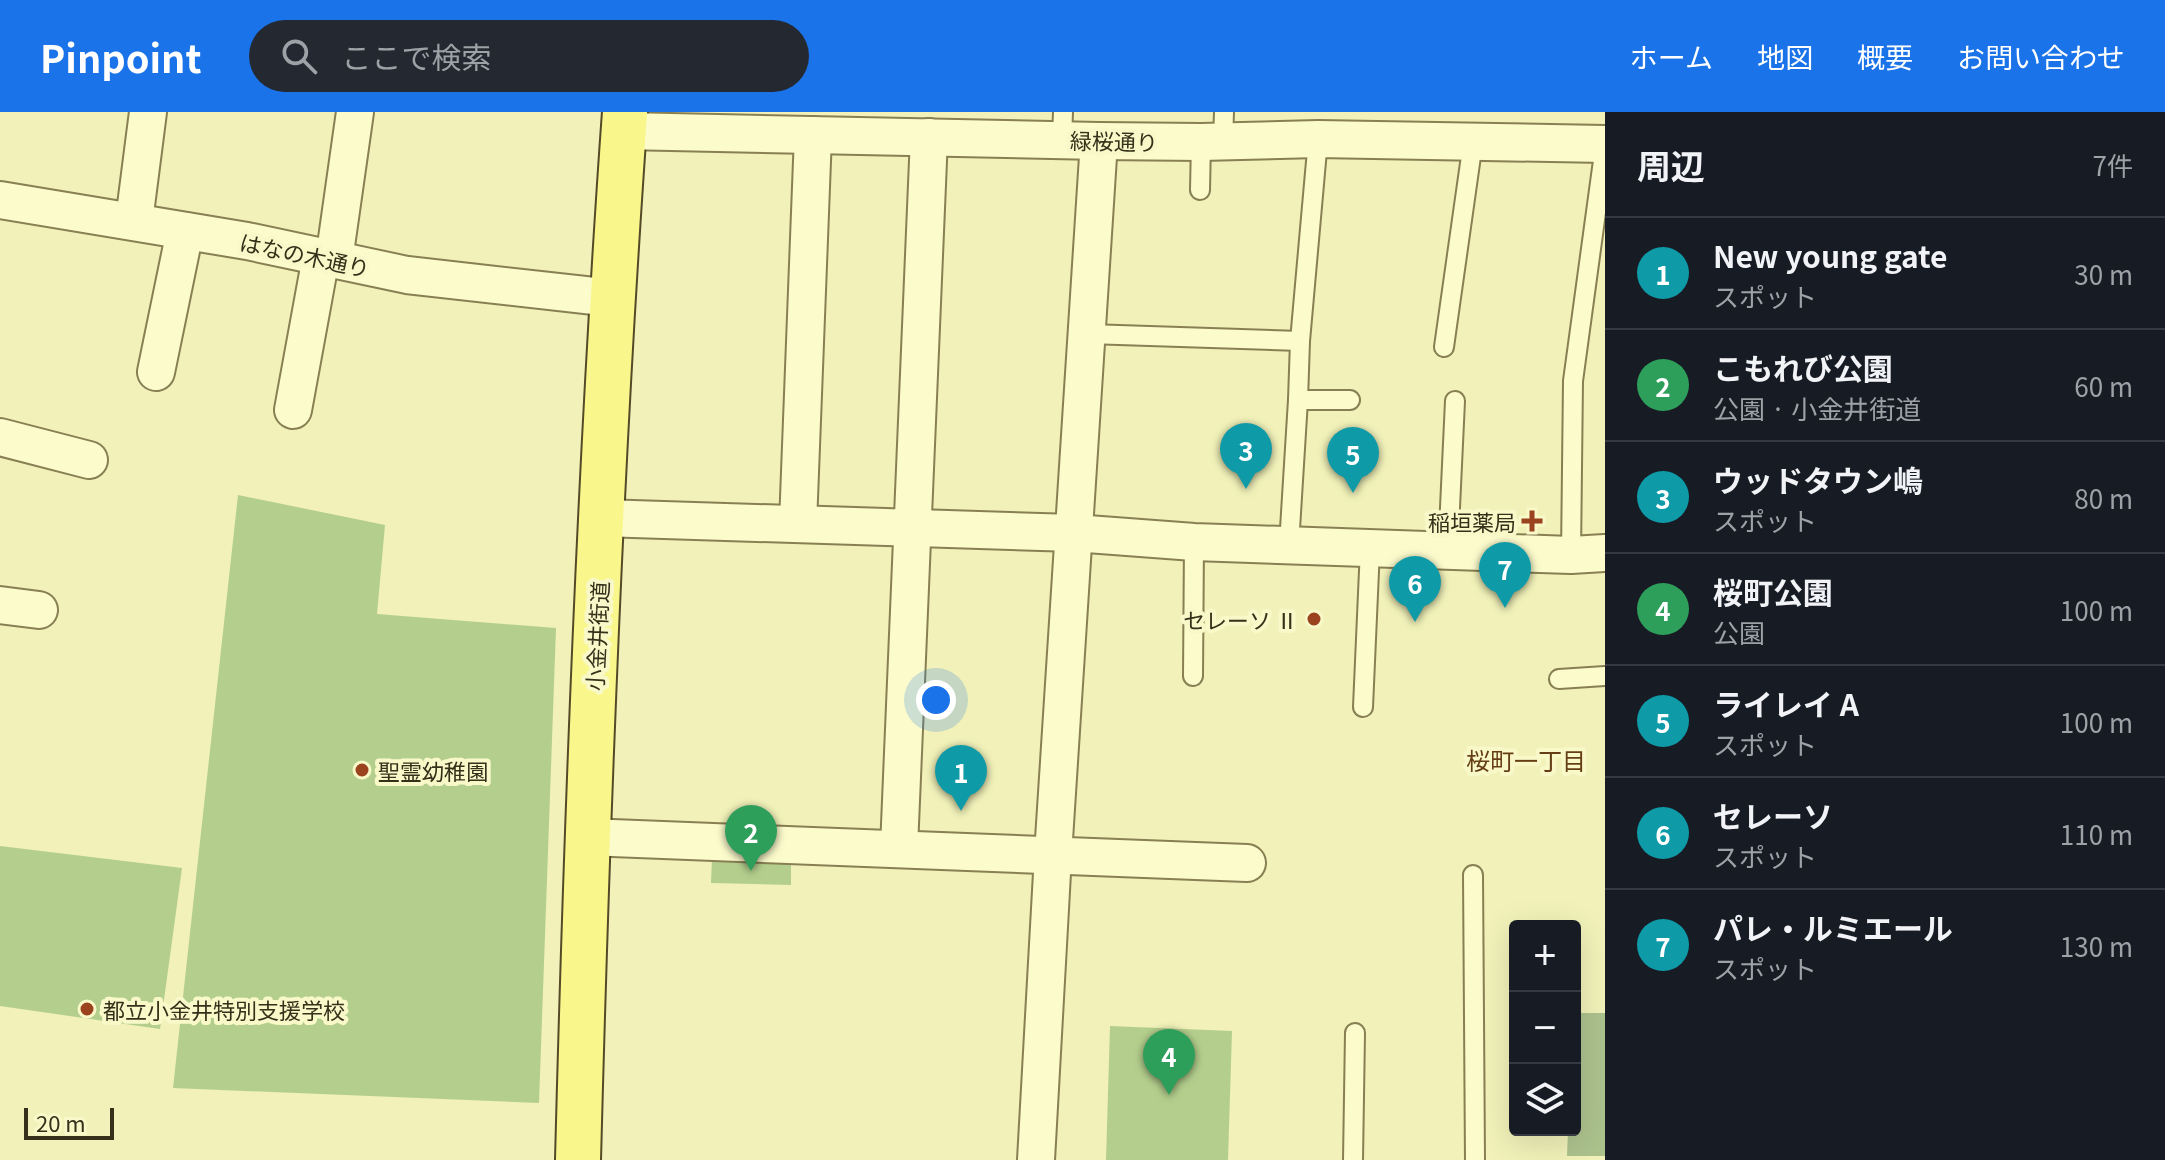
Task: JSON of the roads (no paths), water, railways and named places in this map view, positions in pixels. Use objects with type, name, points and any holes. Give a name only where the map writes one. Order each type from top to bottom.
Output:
[{"type":"main road","name":"小金井街道","points":[[578,1160],[587,837],[612,298],[624,122]]},
{"type":"street","points":[[134,221],[148,112]]},
{"type":"street","points":[[293,410],[328,258],[355,112]]},
{"type":"street","name":"緑桜通り","points":[[624,122],[813,135],[884,129],[929,137],[1062,125],[1099,141],[1216,131],[1318,139],[1605,145]]},
{"type":"street","points":[[798,524],[813,135]]},
{"type":"street","points":[[899,848],[929,137]]},
{"type":"street","points":[[1036,1160],[1099,141]]},
{"type":"street","name":"はなの木通り","points":[[0,200],[247,241],[407,275],[612,298]]},
{"type":"street","points":[[156,372],[185,231]]},
{"type":"street","points":[[0,437],[89,460]]},
{"type":"street","points":[[602,518],[1588,554]]},
{"type":"street","points":[[0,605],[39,610]]},
{"type":"street","points":[[587,837],[1053,855],[1227,868]]},
{"type":"lane","points":[[1200,190],[1216,131]]},
{"type":"lane","points":[[1289,545],[1300,341],[1318,139]]},
{"type":"lane","points":[[1444,347],[1473,142]]},
{"type":"lane","points":[[1588,554],[1573,381],[1605,145]]},
{"type":"lane","points":[[1088,334],[1300,341]]},
{"type":"lane","points":[[1298,400],[1350,400]]},
{"type":"lane","points":[[1448,550],[1455,401]]},
{"type":"lane","points":[[1193,676],[1194,542]]},
{"type":"lane","points":[[1363,707],[1370,548]]},
{"type":"lane","points":[[1559,679],[1605,676]]},
{"type":"lane","points":[[1473,875],[1475,1160]]},
{"type":"lane","points":[[1353,1160],[1355,1033]]},
{"type":"place","name":"ウッドタウン嶋","points":[[1246,489]]},
{"type":"place","name":"ライレイ A","points":[[1353,493]]},
{"type":"place","name":"稲垣薬局","points":[[1532,521]]},
{"type":"place","name":"パレ・ルミエール","points":[[1505,608]]},
{"type":"place","name":"セレーソ Ⅱ","points":[[1314,619]]},
{"type":"place","name":"セレーソ","points":[[1415,622]]},
{"type":"place","name":"聖霊幼稚園","points":[[362,770]]},
{"type":"place","name":"New young gate","points":[[961,811]]},
{"type":"place","name":"こもれび公園","points":[[751,871]]},
{"type":"place","name":"都立小金井特別支援学校","points":[[87,1009]]},
{"type":"place","name":"桜町公園","points":[[1169,1095]]},
{"type":"district","name":"桜町一丁目","points":[[1526,759]]}]
